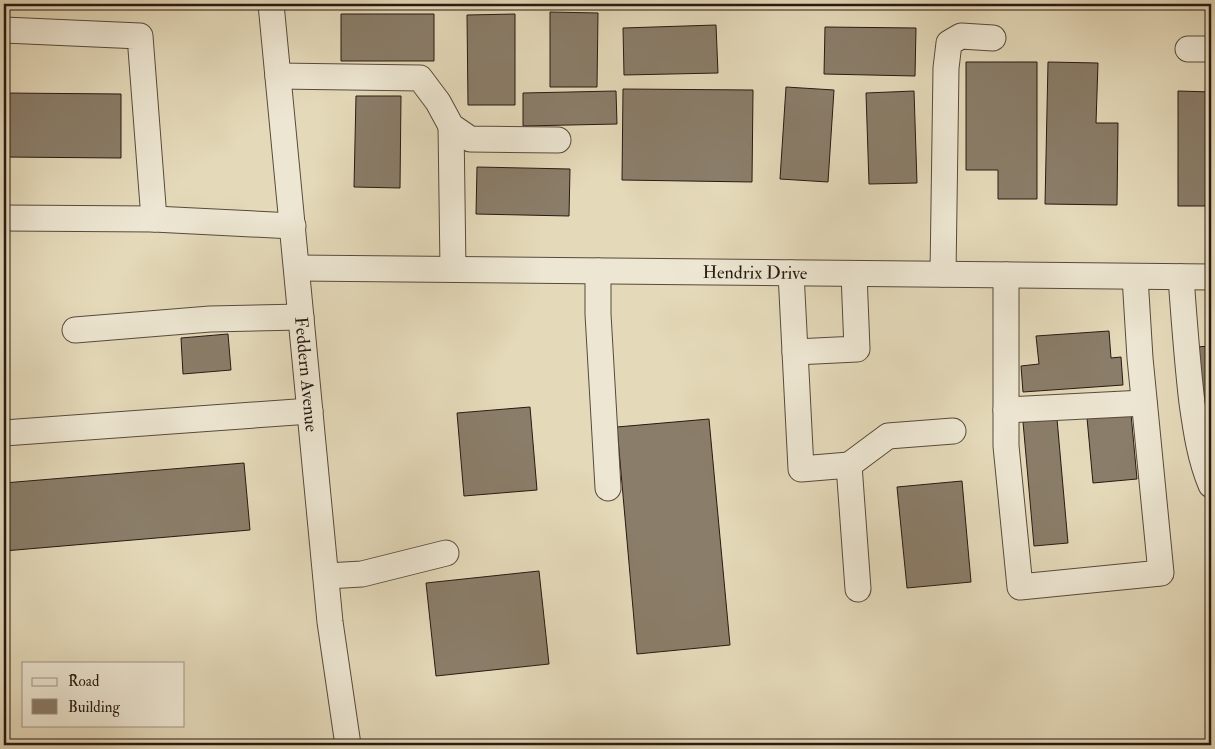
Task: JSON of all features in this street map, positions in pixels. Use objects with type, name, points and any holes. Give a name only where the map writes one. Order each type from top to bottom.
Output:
[{"type":"street","name":"Feddern Avenue","points":[[270,4],[330,622],[348,745]]},
{"type":"street","points":[[4,30],[140,36],[154,219]]},
{"type":"street","points":[[943,274],[946,68],[949,43],[961,36],[993,38]]},
{"type":"street","points":[[278,76],[420,78],[438,102],[451,126],[470,139],[558,140]]},
{"type":"street","points":[[451,126],[452,270]]},
{"type":"street","points":[[4,218],[154,219],[293,226]]},
{"type":"street","name":"Hendrix Drive","points":[[296,268],[1211,277]]},
{"type":"street","points":[[598,271],[608,488]]},
{"type":"street","points":[[791,273],[801,469],[849,465],[888,436],[953,432]]},
{"type":"street","points":[[795,352],[857,348],[854,274]]},
{"type":"street","points":[[1006,275],[1006,446],[1020,587],[1161,573],[1144,403],[1135,276]]},
{"type":"street","points":[[1181,277],[1186,353],[1196,434],[1204,469],[1211,485]]},
{"type":"street","points":[[75,330],[210,319],[301,317]]},
{"type":"street","points":[[1006,410],[1144,403]]},
{"type":"street","points":[[4,433],[310,411]]},
{"type":"street","points":[[849,465],[858,589]]},
{"type":"street","points":[[326,576],[362,574],[446,553]]},
{"type":"building","points":[[550,12],[598,13],[597,87],[550,87]]},
{"type":"building","points":[[341,14],[434,14],[434,61],[341,61]]},
{"type":"building","points":[[515,14],[515,105],[468,105],[467,15]]},
{"type":"building","points":[[716,25],[718,73],[624,75],[623,28]]},
{"type":"building","points":[[825,27],[916,28],[915,76],[824,74]]},
{"type":"building","points":[[966,62],[1037,62],[1037,199],[998,199],[998,170],[966,170]]},
{"type":"building","points":[[1048,62],[1098,63],[1096,123],[1118,123],[1117,205],[1045,204]]},
{"type":"building","points":[[786,87],[834,90],[828,182],[780,179]]},
{"type":"building","points":[[623,89],[753,90],[752,182],[622,180]]},
{"type":"building","points":[[616,91],[617,124],[523,126],[523,93]]},
{"type":"building","points":[[914,91],[917,183],[869,184],[866,93]]},
{"type":"building","points":[[1178,91],[1211,92],[1211,206],[1178,206]]},
{"type":"building","points":[[4,93],[121,94],[121,158],[4,157]]},
{"type":"building","points":[[356,96],[401,96],[400,188],[354,187]]},
{"type":"building","points":[[477,167],[570,169],[569,216],[476,214]]},
{"type":"building","points":[[1109,331],[1111,358],[1121,357],[1123,385],[1023,392],[1021,366],[1039,364],[1036,336]]},
{"type":"building","points":[[228,334],[231,370],[183,374],[181,338]]},
{"type":"building","points":[[1211,346],[1211,400],[1201,401],[1196,347]]},
{"type":"building","points":[[530,407],[537,490],[464,496],[457,413]]},
{"type":"building","points":[[1131,414],[1137,479],[1093,483],[1087,418]]},
{"type":"building","points":[[709,419],[730,645],[637,654],[617,427]]},
{"type":"building","points":[[1057,419],[1068,543],[1034,546],[1023,422]]},
{"type":"building","points":[[244,463],[250,530],[4,551],[4,483]]},
{"type":"building","points":[[962,481],[971,582],[907,588],[897,487]]},
{"type":"building","points":[[539,571],[549,664],[436,676],[426,583]]}]
